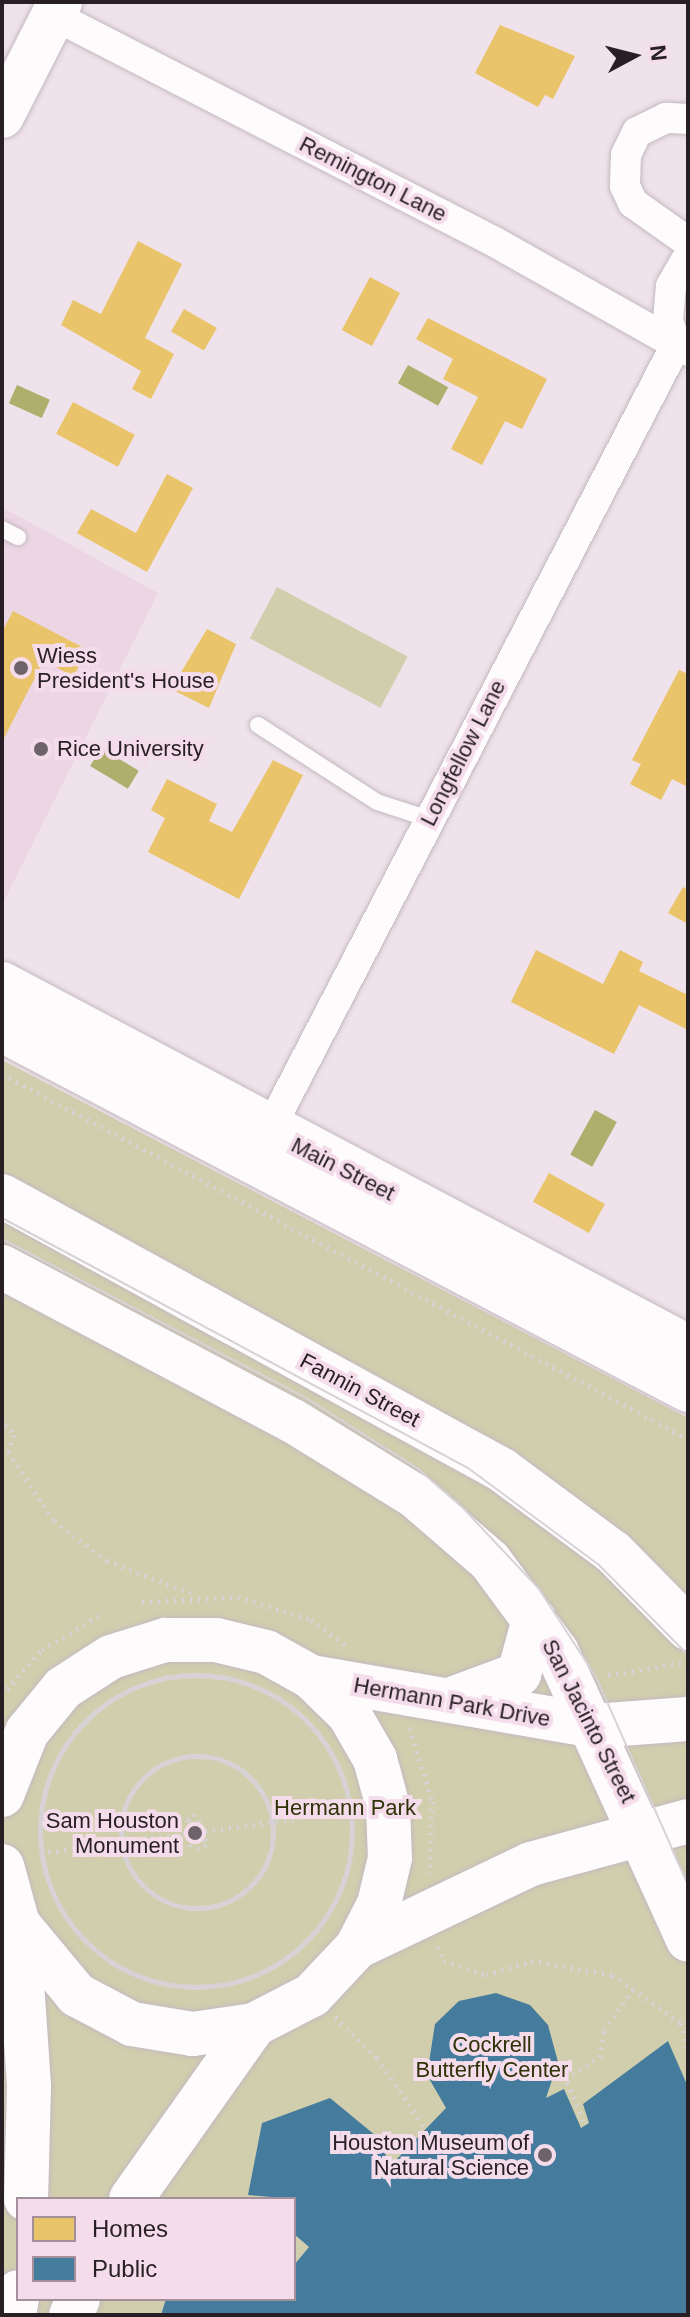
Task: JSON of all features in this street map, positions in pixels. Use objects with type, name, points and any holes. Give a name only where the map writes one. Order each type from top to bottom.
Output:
[{"type":"main road","points":[[2,116],[56,9]]},
{"type":"main road","name":"Main Street","points":[[2,984],[260,1146],[688,1390]]},
{"type":"main road","name":"Main Street","points":[[2,1030],[260,1146],[688,1347]]},
{"type":"main road","name":"Fannin Street","points":[[2,1196],[502,1470],[613,1552],[685,1645]]},
{"type":"main road","name":"San Jacinto Street","points":[[2,1267],[293,1421],[415,1496],[490,1561],[534,1619],[594,1726],[643,1829],[688,1940]]},
{"type":"main road","points":[[449,1700],[519,1674],[534,1619]]},
{"type":"main road","points":[[2,1795],[27,1732],[63,1688],[111,1657],[165,1640],[216,1640],[266,1652],[311,1677],[349,1714],[375,1759],[388,1807],[390,1858],[357,1947]]},
{"type":"main road","name":"Hermann Park Drive","points":[[311,1677],[594,1726],[688,1719]]},
{"type":"main road","points":[[18,1924],[77,1995],[132,2024],[193,2034],[254,2025],[312,1995],[357,1947],[531,1864],[643,1829],[688,1821]]},
{"type":"main road","points":[[23,1857],[18,1924],[29,2087],[26,2197]]},
{"type":"main road","points":[[132,2197],[254,2025]]},
{"type":"street","name":"Remington Lane","points":[[56,9],[684,346]]},
{"type":"street","points":[[688,119],[666,118],[637,132],[626,155],[625,186],[633,203],[688,242]]},
{"type":"street","points":[[684,346],[668,320],[671,286],[688,256]]},
{"type":"street","name":"Longfellow Lane","points":[[260,1146],[429,819],[684,346]]},
{"type":"lane","points":[[2,529],[18,537]]},
{"type":"lane","points":[[258,725],[377,802],[429,819]]},
{"type":"path","points":[[2,1074],[688,1439]]},
{"type":"path","points":[[2,1417],[14,1435],[8,1452],[54,1521],[107,1561],[194,1594]]},
{"type":"path","points":[[7,1689],[42,1650],[98,1616]]},
{"type":"path","points":[[608,1675],[685,1645]]},
{"type":"path","points":[[169,1678],[239,1681],[289,1707],[327,1748],[350,1811],[345,1875],[318,1928],[273,1967],[216,1986],[156,1982],[102,1955],[62,1911],[23,1857],[48,1784],[74,1734],[117,1697],[169,1678]]},
{"type":"path","points":[[187,1756],[244,1772],[272,1822],[272,1844],[257,1880],[207,1908],[151,1893],[121,1842],[136,1786],[187,1756]]},
{"type":"path","points":[[205,1831],[360,1810]]},
{"type":"path","points":[[194,1814],[205,1831],[206,1845],[199,1849],[189,1833],[194,1814]]},
{"type":"path","points":[[23,1857],[189,1833]]},
{"type":"path","points":[[433,1940],[444,1961],[467,1971],[497,1974],[551,1962],[635,1986],[681,2023],[688,2050]]},
{"type":"path","points":[[583,2121],[566,2079],[600,2057],[604,2030],[635,1986]]},
{"type":"path","points":[[323,2004],[377,2058],[426,2129]]},
{"type":"shaded area","points":[[408,365],[448,387],[438,406],[398,383]]},
{"type":"shaded area","points":[[17,385],[50,400],[42,418],[9,403]]},
{"type":"shaded area","name":"Rice University","points":[[2,507],[158,593],[2,905]]},
{"type":"shaded area","points":[[101,748],[139,771],[128,789],[90,766]]},
{"type":"shaded area","points":[[595,1110],[617,1122],[592,1167],[570,1155]]},
{"type":"green space","points":[[277,587],[408,656],[380,708],[250,638]]},
{"type":"green space","name":"Hermann Park","points":[[2,1060],[688,1418],[688,2315],[2,2315]]},
{"type":"building: Homes","points":[[500,25],[575,56],[553,99],[545,95],[538,107],[475,73]]},
{"type":"building: Homes","points":[[138,241],[182,264],[145,338],[174,354],[151,399],[132,389],[141,371],[61,325],[73,300],[101,314]]},
{"type":"building: Homes","points":[[370,277],[400,293],[372,346],[342,330]]},
{"type":"building: Homes","points":[[184,309],[217,328],[204,351],[171,332]]},
{"type":"building: Homes","points":[[428,318],[547,379],[522,429],[505,421],[482,465],[451,449],[478,397],[443,379],[453,359],[416,339]]},
{"type":"building: Homes","points":[[73,402],[135,435],[118,467],[56,434]]},
{"type":"building: Homes","points":[[167,474],[193,488],[147,572],[77,533],[91,509],[136,533]]},
{"type":"building: Homes","name":"Wiess President's House","points":[[13,611],[88,650],[73,677],[44,660],[2,742],[2,632]]},
{"type":"building: Homes","points":[[207,629],[236,644],[209,708],[171,689]]},
{"type":"building: Homes","points":[[679,670],[688,674],[688,787],[672,779],[661,800],[630,784],[641,764],[632,760]]},
{"type":"building: Homes","points":[[273,760],[303,775],[239,899],[148,852],[165,818],[151,810],[167,779],[217,804],[209,821],[232,832]]},
{"type":"building: Homes","points":[[683,887],[688,890],[688,924],[668,913]]},
{"type":"building: Homes","points":[[536,950],[603,984],[620,950],[643,962],[639,971],[688,995],[688,1030],[639,1005],[614,1054],[511,1002]]},
{"type":"building: Homes","points":[[549,1173],[605,1204],[589,1233],[533,1202]]},
{"type":"building: Public","name":"Houston Museum of Natural Science","points":[[496,1993],[530,2005],[548,2025],[558,2062],[546,2098],[564,2089],[581,2128],[589,2123],[583,2104],[668,2041],[688,2087],[688,2315],[161,2315],[165,2301],[296,2301],[296,2263],[309,2247],[296,2236],[296,2197],[248,2195],[262,2123],[330,2098],[387,2145],[385,2159],[394,2162],[446,2108],[427,2075],[435,2024],[459,2001]]},
{"type":"tram line","points":[[2,1218],[468,1468],[599,1565],[688,1655]]},
{"type":"tram line","points":[[2,1239],[306,1398],[417,1468],[463,1508],[539,1589],[596,1677],[688,1885]]},
{"type":"place","name":"Wiess President's House","points":[[21,668]]},
{"type":"place","name":"Rice University","points":[[41,749]]},
{"type":"place","name":"Sam Houston Monument","points":[[195,1833]]},
{"type":"place","name":"Houston Museum of Natural Science","points":[[545,2155]]},
{"type":"park label","name":"Cockrell Butterfly Center","points":[[492,2056]]}]
